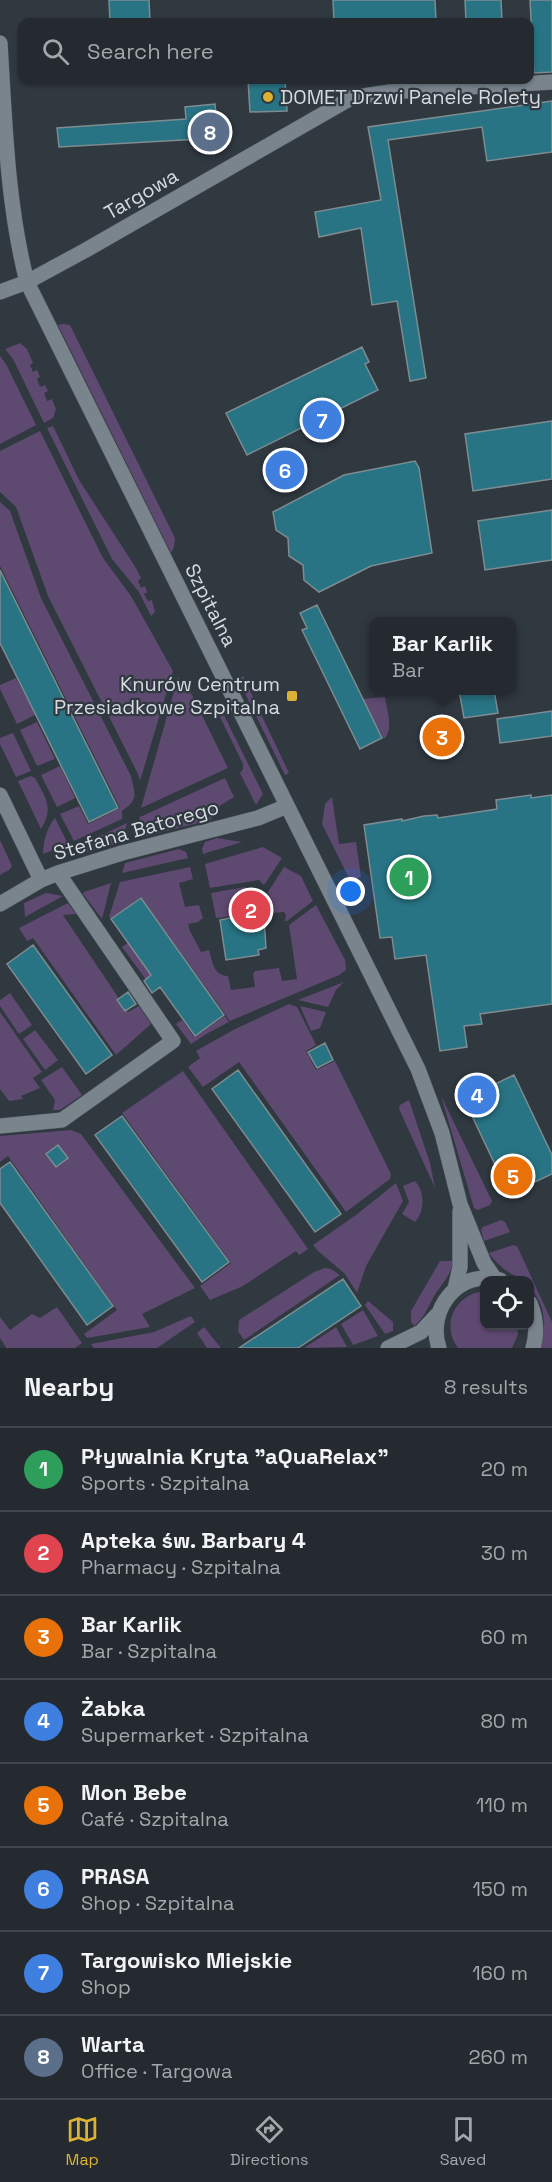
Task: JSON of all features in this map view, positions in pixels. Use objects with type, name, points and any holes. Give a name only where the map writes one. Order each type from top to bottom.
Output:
[{"type":"street","name":"Szpitalna","points":[[0,43],[13,211],[27,282],[418,1068],[442,1133],[460,1204],[484,1263],[494,1276]]},
{"type":"street","name":"Targowa","points":[[534,83],[552,82]]},
{"type":"street","name":"Targowa","points":[[0,292],[27,282],[351,98],[389,92],[519,84]]},
{"type":"street","points":[[0,795],[41,880]]},
{"type":"street","name":"Stefana Batorego","points":[[0,904],[41,880],[58,873],[122,853],[266,816],[287,806]]},
{"type":"street","points":[[0,1126],[62,1120],[173,1041],[58,873]]},
{"type":"street","name":"Szpitalna","points":[[455,1288],[460,1267],[460,1204]]},
{"type":"street","points":[[388,1348],[421,1332],[437,1315],[444,1301],[455,1288],[474,1280],[480,1280]]},
{"type":"street","points":[[437,1315],[436,1336],[439,1348]]},
{"type":"street","points":[[533,1348],[536,1337],[534,1316]]},
{"type":"shaded area","points":[[58,325],[70,325],[175,538],[171,553]]},
{"type":"shaded area","points":[[20,343],[27,349],[33,363],[30,365],[33,372],[37,370],[40,387],[45,385],[48,391],[44,393],[47,401],[52,399],[56,409],[53,418],[44,423],[13,359],[5,349]]},
{"type":"shaded area","points":[[0,356],[36,425],[0,444]]},
{"type":"shaded area","points":[[53,426],[79,480],[136,568],[141,578],[138,581],[141,588],[145,586],[147,592],[144,594],[148,601],[152,600],[155,612],[151,616],[139,592],[112,559],[47,428]]},
{"type":"shaded area","points":[[40,431],[103,558],[131,596],[173,671],[140,781],[48,596],[16,507],[0,492],[0,451]]},
{"type":"shaded area","points":[[0,502],[10,511],[41,598],[131,776],[134,788],[133,800],[122,811],[122,819],[74,841],[60,814],[79,806],[88,824],[120,808],[0,566]]},
{"type":"shaded area","points":[[243,676],[289,773],[285,775],[238,679]]},
{"type":"shaded area","points":[[178,677],[192,695],[228,768],[141,808]]},
{"type":"shaded area","points":[[16,678],[35,715],[17,724],[0,689],[0,685]]},
{"type":"shaded area","points":[[385,697],[389,730],[384,739],[363,699]]},
{"type":"shaded area","points":[[220,707],[263,794],[256,805],[240,773],[243,764],[216,709]]},
{"type":"shaded area","points":[[37,722],[55,759],[37,766],[20,730]]},
{"type":"shaded area","points":[[13,733],[31,771],[16,777],[0,744],[0,738]]},
{"type":"shaded area","points":[[60,766],[75,798],[57,807],[41,775]]},
{"type":"shaded area","points":[[31,776],[35,778],[47,803],[47,815],[41,829],[18,781]]},
{"type":"shaded area","points":[[225,778],[234,797],[221,805],[210,820],[138,838],[133,834],[140,817]]},
{"type":"shaded area","points":[[332,797],[339,844],[356,842],[361,877],[350,880],[322,824],[325,804]]},
{"type":"shaded area","points":[[55,818],[68,844],[43,854],[46,835]]},
{"type":"shaded area","points":[[127,823],[122,842],[80,854],[77,847]]},
{"type":"shaded area","points":[[217,838],[242,842],[203,854],[202,849],[205,842]]},
{"type":"shaded area","points":[[0,840],[12,866],[0,875]]},
{"type":"shaded area","points":[[263,847],[282,858],[264,885],[259,880],[210,888],[205,864]]},
{"type":"shaded area","points":[[179,849],[186,852],[188,858],[122,873],[125,863]]},
{"type":"shaded area","points":[[190,867],[193,879],[179,883],[185,907],[199,905],[203,918],[198,922],[188,924],[190,931],[201,952],[209,950],[216,971],[228,976],[231,990],[255,987],[253,974],[255,971],[279,968],[282,981],[297,979],[289,925],[316,905],[345,960],[346,970],[230,1021],[141,897],[111,918],[109,917],[120,882]]},
{"type":"shaded area","points":[[284,867],[301,876],[313,901],[287,921],[285,921],[284,912],[273,913],[268,892]]},
{"type":"shaded area","points":[[111,883],[102,919],[83,894]]},
{"type":"shaded area","points":[[245,887],[259,895],[257,898],[231,900],[233,916],[216,918],[211,893]]},
{"type":"shaded area","points":[[46,893],[63,896],[25,917],[24,903]]},
{"type":"shaded area","points":[[68,903],[76,914],[63,915],[128,1012],[139,1006],[151,1024],[116,1055],[33,938],[27,941],[19,928]]},
{"type":"shaded area","points":[[128,943],[152,977],[147,981],[122,947]]},
{"type":"shaded area","points":[[344,982],[336,990],[328,1007],[298,1000]]},
{"type":"shaded area","points":[[10,993],[32,1025],[19,1034],[0,1006],[0,1000]]},
{"type":"shaded area","points":[[289,1004],[297,1007],[316,1045],[306,1051],[316,1070],[335,1061],[391,1174],[390,1179],[346,1212],[239,1062],[203,1087],[188,1067],[200,1058],[196,1051],[235,1029]]},
{"type":"shaded area","points":[[300,1006],[326,1012],[320,1028],[311,1031]]},
{"type":"shaded area","points":[[0,1012],[42,1072],[33,1078],[40,1088],[21,1096],[23,1099],[9,1101],[0,1089]]},
{"type":"shaded area","points":[[225,1016],[229,1022],[191,1044],[176,1024],[182,1020],[194,1037]]},
{"type":"shaded area","points":[[35,1030],[58,1060],[45,1070],[23,1039]]},
{"type":"shaded area","points":[[62,1067],[82,1095],[60,1110],[53,1110],[55,1100],[41,1080]]},
{"type":"shaded area","points":[[183,1071],[308,1249],[299,1255],[296,1251],[243,1286],[210,1300],[200,1286],[231,1263],[122,1113]]},
{"type":"shaded area","points":[[441,1096],[492,1201],[490,1205],[478,1210],[474,1208]]},
{"type":"shaded area","points":[[409,1100],[430,1163],[435,1188],[399,1109],[400,1105]]},
{"type":"shaded area","points":[[71,1130],[81,1134],[195,1288],[142,1314],[150,1327],[87,1338],[84,1334],[117,1310],[8,1156],[0,1162],[0,1136]]},
{"type":"shaded area","points":[[415,1181],[421,1190],[422,1207],[415,1222],[402,1214],[409,1202],[403,1186]]},
{"type":"shaded area","points":[[396,1183],[403,1201],[366,1266],[357,1293],[345,1274],[313,1245]]},
{"type":"shaded area","points":[[501,1220],[505,1222],[510,1232],[484,1241],[481,1230],[483,1227]]},
{"type":"shaded area","points":[[513,1245],[517,1246],[531,1276],[516,1276],[507,1271],[489,1253]]},
{"type":"shaded area","points":[[440,1261],[453,1261],[450,1272],[423,1317],[414,1326],[411,1322],[411,1311]]},
{"type":"shaded area","points":[[325,1268],[340,1275],[244,1340],[238,1331],[239,1320],[314,1272]]},
{"type":"shaded area","points":[[534,1283],[552,1322],[552,1348],[541,1348],[544,1320],[540,1303],[534,1292]]},
{"type":"shaded area","points":[[480,1292],[480,1330],[518,1330],[512,1348],[458,1348],[453,1339],[451,1320],[459,1304],[474,1293]]},
{"type":"shaded area","points":[[368,1301],[393,1322],[393,1331],[385,1334],[365,1305]]},
{"type":"shaded area","points":[[57,1307],[82,1343],[75,1348],[5,1348],[0,1338],[0,1317],[10,1330],[32,1314],[40,1318]]},
{"type":"shaded area","points":[[363,1310],[378,1336],[353,1345],[341,1324]]},
{"type":"shaded area","points":[[191,1316],[195,1322],[157,1348],[94,1348],[91,1344],[154,1332]]},
{"type":"shaded area","points":[[204,1327],[221,1348],[207,1348],[197,1333]]},
{"type":"shaded area","points":[[336,1327],[347,1347],[304,1348]]},
{"type":"building","points":[[109,0],[149,0],[150,18],[110,18]]},
{"type":"building","points":[[333,0],[435,0],[436,18],[334,18]]},
{"type":"building","points":[[465,0],[501,0],[502,18],[466,18]]},
{"type":"building","points":[[530,0],[552,0],[552,72],[534,73],[534,18],[531,18]]},
{"type":"building","name":"DOMET Drzwi Panele Rolety","points":[[248,84],[285,84],[287,111],[250,112]]},
{"type":"building","points":[[552,101],[552,152],[487,161],[482,127],[388,140],[426,378],[410,381],[397,301],[372,305],[361,228],[319,237],[315,212],[381,200],[368,127]]},
{"type":"building","points":[[215,104],[218,138],[59,147],[57,128],[186,119],[185,107]]},
{"type":"building","points":[[362,347],[369,362],[365,364],[378,390],[247,455],[226,413]]},
{"type":"building","points":[[552,421],[552,479],[473,491],[465,434]]},
{"type":"building","points":[[415,461],[419,468],[432,553],[371,566],[319,592],[304,580],[303,565],[289,556],[288,538],[276,530],[273,512],[344,475]]},
{"type":"building","points":[[552,510],[552,560],[485,570],[478,521]]},
{"type":"building","points":[[0,570],[118,808],[89,822],[0,643]]},
{"type":"building","points":[[317,605],[382,738],[360,749],[302,630],[307,628],[300,613]]},
{"type":"building","points":[[460,695],[495,695],[498,713],[464,718]]},
{"type":"building","points":[[552,711],[552,736],[500,743],[497,719]]},
{"type":"building","points":[[457,722],[461,748],[428,752],[424,726]]},
{"type":"building","points":[[531,795],[531,798],[552,795],[552,1004],[480,1014],[482,1024],[464,1026],[467,1047],[440,1051],[426,955],[395,959],[392,937],[380,938],[364,825],[424,816],[437,815],[438,818],[497,809],[496,800]]},
{"type":"building","points":[[141,898],[224,1015],[195,1036],[160,987],[152,993],[144,981],[151,975],[111,919]]},
{"type":"building","points":[[254,898],[263,904],[266,948],[258,950],[259,955],[226,960],[220,920],[235,917],[233,902]]},
{"type":"building","points":[[33,945],[112,1055],[86,1074],[7,964]]},
{"type":"building","points":[[128,992],[136,1004],[125,1011],[117,1000]]},
{"type":"building","points":[[325,1043],[333,1060],[317,1068],[308,1052]]},
{"type":"building","points":[[238,1070],[341,1214],[315,1232],[212,1089]]},
{"type":"building","points":[[514,1075],[552,1155],[552,1174],[509,1194],[464,1099]]},
{"type":"building","points":[[122,1116],[229,1262],[202,1282],[95,1135]]},
{"type":"building","points":[[58,1145],[68,1158],[56,1167],[46,1154]]},
{"type":"building","points":[[10,1162],[113,1306],[87,1325],[0,1203],[0,1169]]},
{"type":"building","points":[[343,1279],[361,1306],[298,1348],[239,1348]]},
{"type":"place","name":"DOMET Drzwi Panele Rolety","points":[[268,97]]},
{"type":"place","name":"Warta","points":[[210,132]]},
{"type":"place","name":"Targowisko Miejskie","points":[[322,420]]},
{"type":"place","name":"PRASA","points":[[285,470]]},
{"type":"place","name":"Knurów Centrum Przesiadkowe Szpitalna","points":[[292,696]]},
{"type":"place","name":"Bar Karlik","points":[[442,737]]},
{"type":"place","name":"Pływalnia Kryta \"aQuaRelax\"","points":[[409,877]]},
{"type":"place","name":"Apteka św. Barbary 4","points":[[251,910]]},
{"type":"place","name":"Żabka","points":[[477,1095]]},
{"type":"place","name":"Mon Bebe","points":[[513,1176]]}]
